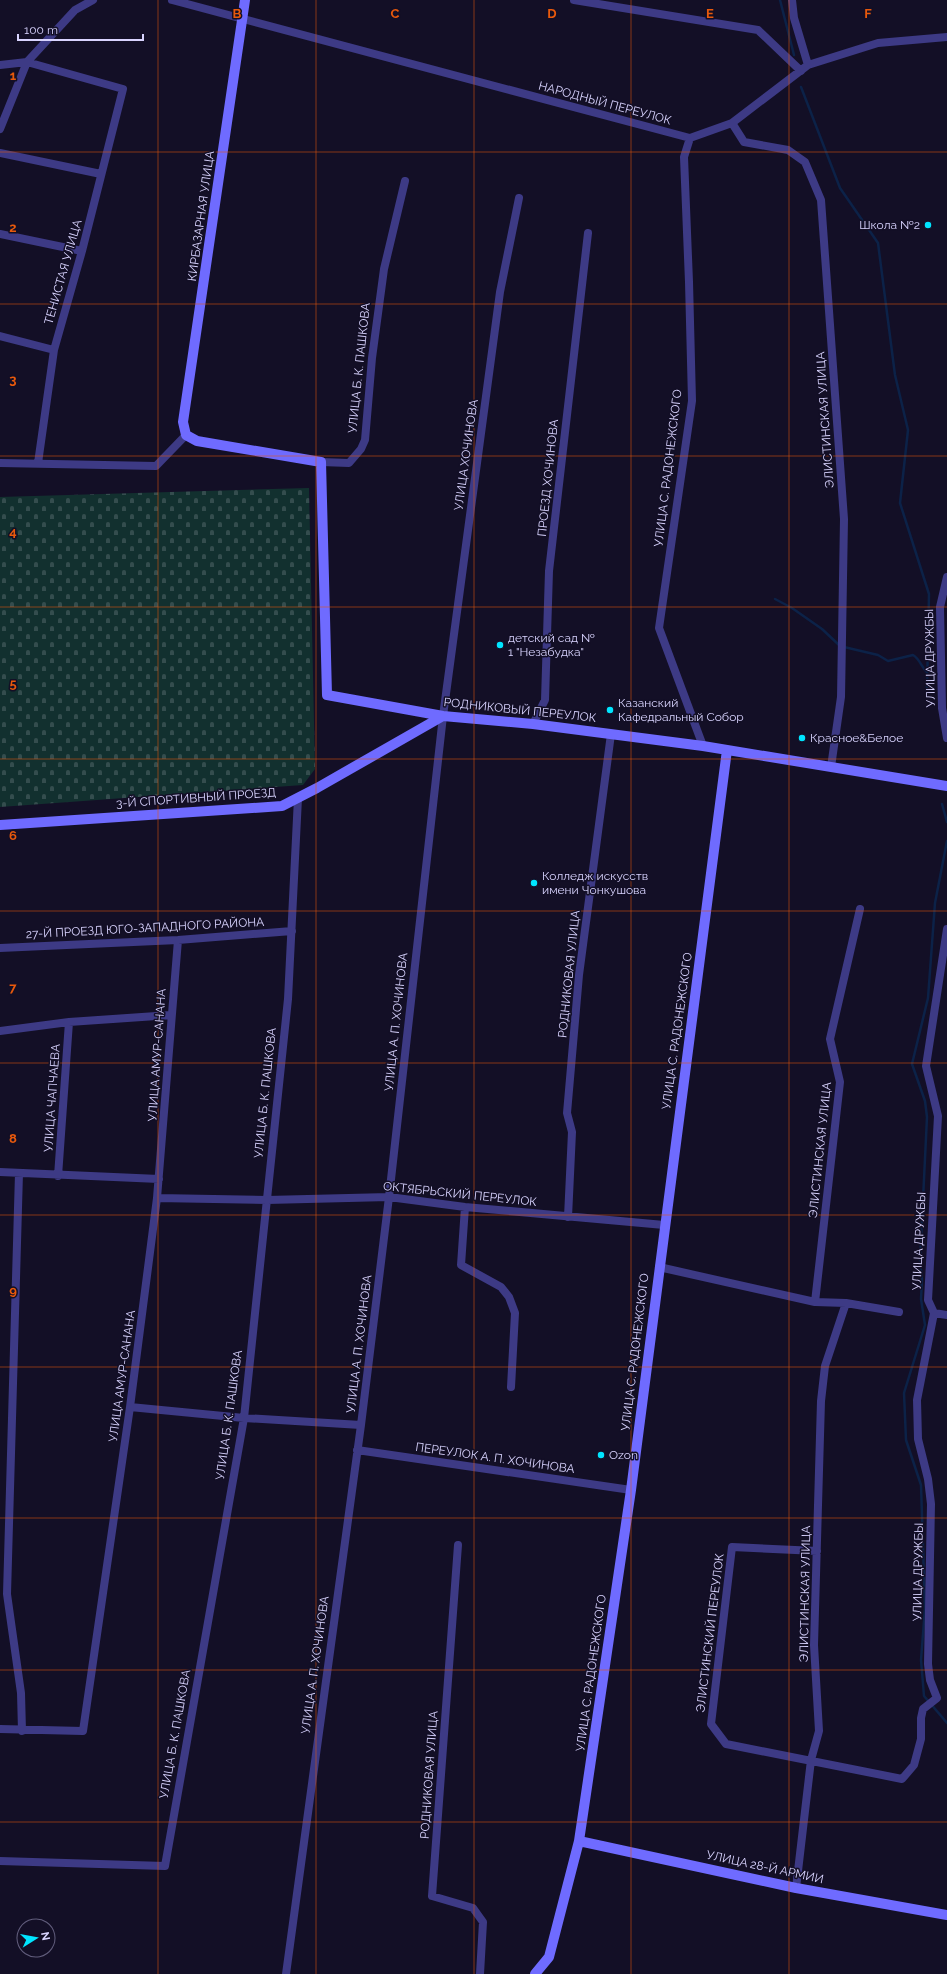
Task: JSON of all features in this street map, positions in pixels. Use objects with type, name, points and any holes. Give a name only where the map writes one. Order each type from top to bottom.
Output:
[{"type":"street","points":[[0,129],[27,62],[75,10],[93,0]]},
{"type":"street","name":"НАРОДНЫЙ ПЕРЕУЛОК","points":[[172,0],[690,138]]},
{"type":"street","name":"КИРБАЗАРНАЯ УЛИЦА","points":[[186,435],[184,422],[245,0]]},
{"type":"street","points":[[574,0],[758,30],[801,71]]},
{"type":"street","points":[[792,0],[794,18],[808,65]]},
{"type":"street","points":[[690,138],[732,123],[808,65],[878,43],[947,37]]},
{"type":"street","points":[[0,65],[27,62]]},
{"type":"street","name":"ТЕНИСТАЯ УЛИЦА","points":[[27,62],[123,89],[82,251],[54,350],[38,463]]},
{"type":"street","name":"ЭЛИСТИНСКАЯ УЛИЦА","points":[[732,123],[744,142],[788,150],[805,162],[821,200],[844,519],[840,697],[831,767]]},
{"type":"street","name":"УЛИЦА С. РАДОНЕЖСКОГО","points":[[690,138],[684,157],[692,401],[659,628],[704,746]]},
{"type":"street","points":[[0,153],[101,174]]},
{"type":"street","name":"УЛИЦА Б. К. ПАШКОВА","points":[[321,462],[349,463],[362,450],[365,440],[372,358],[384,269],[405,181]]},
{"type":"street","name":"УЛИЦА ХОЧИНОВА","points":[[443,716],[500,292],[519,198]]},
{"type":"street","name":"ПРОЕЗД ХОЧИНОВА","points":[[533,724],[545,700],[549,571],[588,233]]},
{"type":"street","points":[[0,234],[82,251]]},
{"type":"street","points":[[0,336],[54,350]]},
{"type":"street","points":[[0,463],[156,466],[186,435],[197,441],[321,462]]},
{"type":"street","name":"РОДНИКОВЫЙ ПЕРЕУЛОК","points":[[321,462],[327,695],[443,716],[533,724],[704,746],[947,786]]},
{"type":"street","name":"УЛИЦА ДРУЖБЫ","points":[[947,578],[940,607],[942,708],[947,738]]},
{"type":"street","name":"3-Й СПОРТИВНЫЙ ПРОЕЗД","points":[[0,825],[282,806],[443,716]]},
{"type":"street","name":"УЛИЦА А. П. ХОЧИНОВА","points":[[286,1974],[361,1425],[389,1197],[443,716]]},
{"type":"street","name":"РОДНИКОВАЯ УЛИЦА","points":[[568,1217],[572,1132],[567,1113],[579,975],[611,734]]},
{"type":"street","name":"УЛИЦА С. РАДОНЕЖСКОГО","points":[[535,1974],[549,1957],[579,1841],[631,1490],[664,1225],[727,750]]},
{"type":"street","name":"УЛИЦА Б. К. ПАШКОВА","points":[[0,1861],[166,1866],[244,1418],[288,999],[298,798]]},
{"type":"street","name":"ЭЛИСТИНСКАЯ УЛИЦА","points":[[815,1302],[840,1082],[830,1039],[860,909]]},
{"type":"street","name":"УЛИЦА ДРУЖБЫ","points":[[902,1779],[914,1765],[921,1739],[921,1718],[923,1709],[937,1698],[930,1680],[928,1664],[931,1504],[928,1479],[918,1439],[917,1400],[934,1313],[928,1300],[938,1116],[926,1066],[947,929]]},
{"type":"street","name":"27-Й ПРОЕЗД ЮГО-ЗАПАДНОГО РАЙОНА","points":[[0,948],[178,940],[292,931]]},
{"type":"street","name":"УЛИЦА АМУР-САНАНА","points":[[0,1729],[22,1731],[83,1731],[130,1407],[157,1198],[178,940]]},
{"type":"street","points":[[0,1031],[69,1022],[171,1015]]},
{"type":"street","name":"УЛИЦА ЧАПЧАЕВА","points":[[58,1176],[69,1022]]},
{"type":"street","points":[[0,1172],[58,1176],[159,1179]]},
{"type":"street","points":[[19,1173],[7,1594],[21,1693],[22,1731]]},
{"type":"street","name":"ОКТЯБРЬСКИЙ ПЕРЕУЛОК","points":[[157,1198],[267,1200],[389,1197],[465,1207],[664,1225]]},
{"type":"street","points":[[465,1207],[461,1265],[501,1287],[509,1298],[515,1313],[512,1388]]},
{"type":"street","points":[[659,1267],[815,1302],[846,1303],[899,1312]]},
{"type":"street","name":"ЭЛИСТИНСКАЯ УЛИЦА","points":[[796,1888],[811,1760],[819,1731],[814,1645],[821,1401],[825,1366],[846,1303]]},
{"type":"street","points":[[934,1313],[947,1315]]},
{"type":"street","points":[[130,1407],[244,1418],[361,1425]]},
{"type":"street","name":"ПЕРЕУЛОК А. П. ХОЧИНОВА","points":[[357,1450],[631,1490]]},
{"type":"street","name":"РОДНИКОВАЯ УЛИЦА","points":[[458,1545],[432,1896],[473,1908],[483,1922],[480,1974]]},
{"type":"street","name":"ЭЛИСТИНСКИЙ ПЕРЕУЛОК","points":[[817,1551],[732,1547],[711,1724],[726,1744],[902,1779]]},
{"type":"street","name":"УЛИЦА 28-Й АРМИИ","points":[[579,1841],[796,1888],[947,1915]]},
{"type":"street","points":[[540,1974],[549,1957]]},
{"type":"green space","points":[[309,488],[315,769],[303,785],[0,807],[0,497]]},
{"type":"waterway","points":[[780,0],[794,55]]},
{"type":"waterway","points":[[801,87],[840,188],[878,243],[895,375],[908,430],[900,503],[929,594],[927,689]]},
{"type":"waterway","points":[[775,599],[792,608],[822,629],[839,645]]},
{"type":"waterway","points":[[844,647],[878,655],[888,661],[913,655],[927,672]]},
{"type":"waterway","points":[[942,804],[947,822]]},
{"type":"waterway","points":[[947,841],[935,903],[928,998],[912,1064],[925,1101],[927,1117],[920,1262],[922,1279],[921,1299],[925,1325],[904,1393],[906,1440],[921,1485],[925,1608],[921,1660],[924,1696],[947,1723]]},
{"type":"place","name":"Школа №2","points":[[928,225]]},
{"type":"place","name":"детский сад № 1 \"Незабудка\"","points":[[500,645]]},
{"type":"place","name":"Казанский Кафедральный Собор","points":[[610,710]]},
{"type":"place","name":"Красное&Белое","points":[[802,738]]},
{"type":"place","name":"Колледж искусств имени Чонкушова","points":[[534,883]]},
{"type":"place","name":"Ozon","points":[[601,1455]]}]
